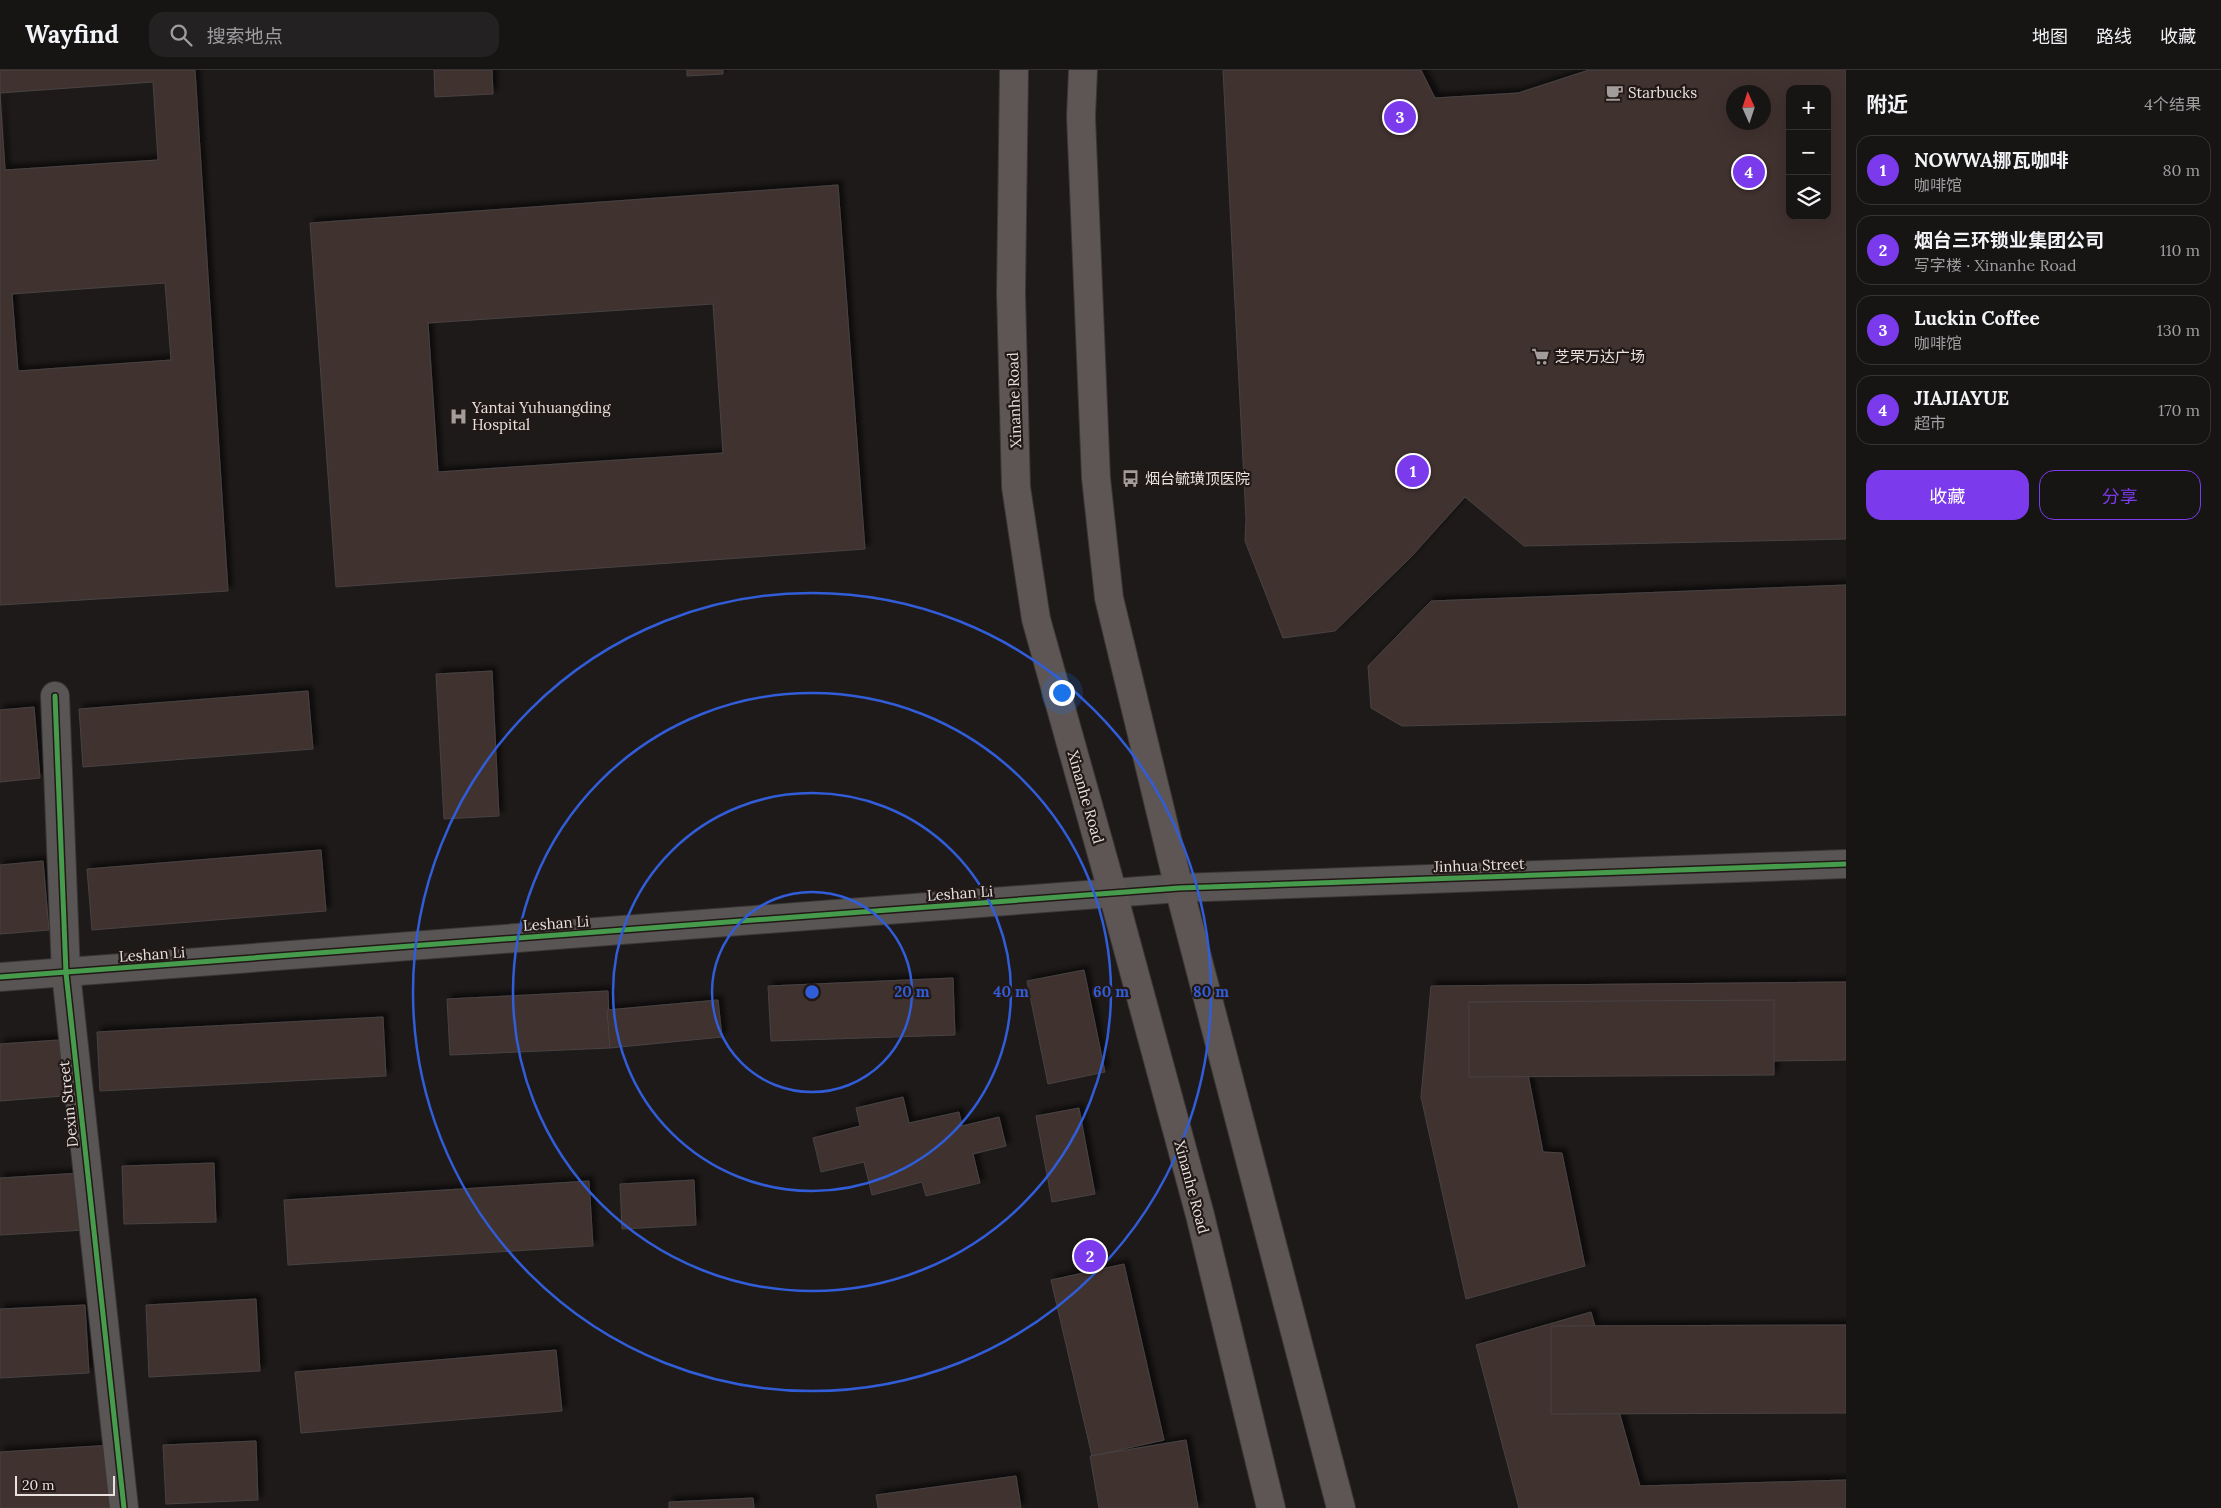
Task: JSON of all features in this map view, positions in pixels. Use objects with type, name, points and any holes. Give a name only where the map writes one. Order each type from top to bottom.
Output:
[{"type":"main road","name":"Xinanhe Road","points":[[1014,70],[1011,293],[1016,487],[1036,619],[1114,894],[1200,1215],[1271,1508]]},
{"type":"main road","points":[[1083,70],[1082,137],[1096,478],[1108,598],[1179,888],[1341,1508]]},
{"type":"street","name":"Dexin Street","points":[[56,696],[66,973],[124,1508]]},
{"type":"street","name":"Jinhua Street","points":[[1114,894],[1179,888],[1846,864]]},
{"type":"street","name":"Leshan Li","points":[[0,978],[1114,894]]},
{"type":"building","points":[[0,70],[195,70],[228,591],[0,605]],"holes":[[[153,82],[158,160],[5,170],[0,93]],[[165,283],[171,360],[18,371],[12,294]]]},
{"type":"building","points":[[434,70],[492,70],[493,94],[435,97]]},
{"type":"building","points":[[687,70],[723,70],[723,74],[687,76]]},
{"type":"building","name":"芝罘万达广场","points":[[1223,70],[1421,70],[1435,98],[1518,93],[1589,70],[1846,70],[1846,539],[1524,546],[1465,497],[1412,556],[1335,631],[1283,638],[1245,541],[1246,519]]},
{"type":"building","points":[[838,185],[865,549],[336,587],[310,223]],"holes":[[[713,304],[723,453],[438,472],[428,323]]]},
{"type":"building","points":[[1846,585],[1846,715],[1402,726],[1371,708],[1368,666],[1431,601]]},
{"type":"building","points":[[492,671],[499,816],[444,819],[436,674]]},
{"type":"building","points":[[308,691],[313,749],[83,767],[79,709]]},
{"type":"building","points":[[34,707],[40,778],[0,782],[0,710]]},
{"type":"building","points":[[321,850],[326,911],[92,930],[87,869]]},
{"type":"building","points":[[43,861],[49,930],[0,934],[0,865]]},
{"type":"building","points":[[1084,970],[1105,1072],[1048,1084],[1027,981]]},
{"type":"building","points":[[953,978],[955,1035],[771,1041],[768,986]]},
{"type":"building","points":[[1846,982],[1846,1060],[1526,1064],[1543,1152],[1562,1153],[1585,1266],[1466,1299],[1421,1097],[1431,986]]},
{"type":"building","points":[[608,991],[610,1048],[450,1055],[447,999]]},
{"type":"building","points":[[718,1000],[722,1037],[610,1048],[607,1010]]},
{"type":"building","points":[[1774,1000],[1774,1075],[1469,1077],[1469,1002]]},
{"type":"building","points":[[383,1017],[386,1076],[100,1091],[97,1032]]},
{"type":"building","points":[[59,1040],[63,1096],[0,1101],[0,1044]]},
{"type":"building","points":[[903,1097],[909,1123],[959,1112],[962,1126],[999,1117],[1006,1146],[973,1154],[980,1183],[926,1196],[922,1182],[872,1195],[864,1162],[821,1172],[813,1138],[860,1126],[856,1108]]},
{"type":"building","points":[[1079,1108],[1095,1194],[1052,1202],[1036,1116]]},
{"type":"building","points":[[214,1163],[216,1222],[124,1224],[122,1166]]},
{"type":"building","points":[[81,1173],[85,1230],[0,1235],[0,1178]]},
{"type":"building","points":[[694,1180],[696,1225],[622,1229],[620,1184]]},
{"type":"building","points":[[589,1181],[593,1246],[288,1265],[284,1200]]},
{"type":"building","points":[[1124,1264],[1164,1440],[1092,1456],[1051,1280]]},
{"type":"building","points":[[256,1299],[260,1371],[149,1377],[146,1305]]},
{"type":"building","points":[[85,1305],[89,1373],[0,1378],[0,1309]]},
{"type":"building","points":[[1591,1312],[1640,1486],[1846,1480],[1846,1508],[1519,1508],[1476,1345]]},
{"type":"building","points":[[1846,1325],[1846,1413],[1551,1414],[1551,1326]]},
{"type":"building","points":[[556,1350],[562,1411],[301,1433],[295,1372]]},
{"type":"building","points":[[1186,1440],[1198,1508],[1099,1508],[1090,1456]]},
{"type":"building","points":[[256,1441],[258,1500],[166,1504],[163,1445]]},
{"type":"building","points":[[113,1445],[117,1508],[0,1508],[0,1452]]},
{"type":"building","points":[[1016,1476],[1021,1508],[878,1508],[876,1495]]},
{"type":"building","points":[[753,1498],[754,1508],[669,1508],[669,1502]]},
{"type":"cycle path","points":[[55,696],[66,973],[124,1508]]},
{"type":"cycle path","points":[[0,977],[1179,888],[1846,864]]},
{"type":"place","name":"Starbucks","points":[[1614,92]]},
{"type":"place","name":"Luckin Coffee","points":[[1400,117]]},
{"type":"place","name":"JIAJIAYUE","points":[[1749,172]]},
{"type":"place","name":"芝罘万达广场","points":[[1541,356]]},
{"type":"place","name":"Yantai Yuhuangding Hospital","points":[[458,416]]},
{"type":"place","name":"NOWWA挪瓦咖啡","points":[[1413,471]]},
{"type":"place","name":"烟台毓璜顶医院","points":[[1131,478]]},
{"type":"place","name":"烟台三环锁业集团公司","points":[[1090,1256]]}]
